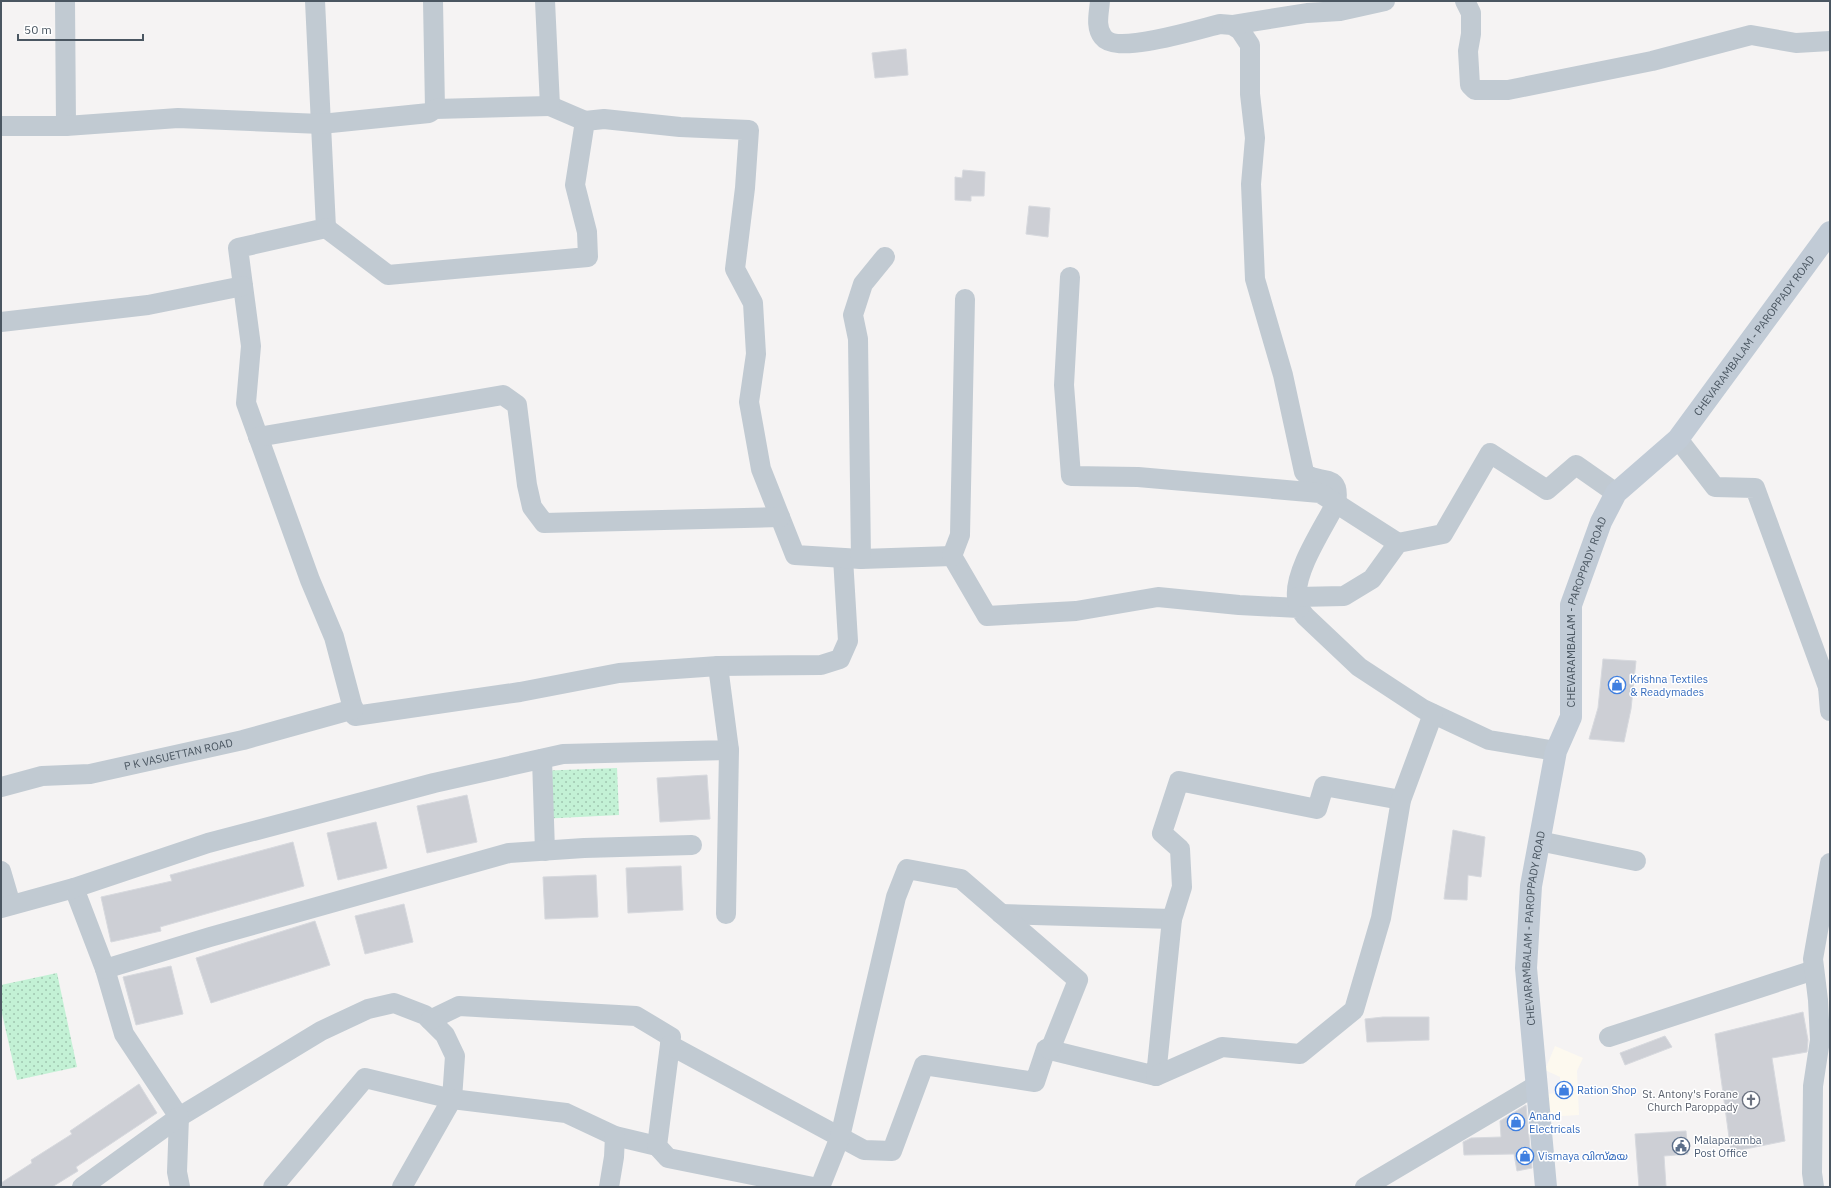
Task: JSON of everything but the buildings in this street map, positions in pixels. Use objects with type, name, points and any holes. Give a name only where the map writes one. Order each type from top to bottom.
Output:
[{"type":"main road","name":"CHEVARAMBALAM - PAROPPADY ROAD","points":[[1546,1187],[1526,968],[1531,886],[1556,751],[1571,717],[1571,606],[1601,522],[1616,493],[1678,439],[1830,232]]},
{"type":"street","points":[[65,1],[66,126]]},
{"type":"street","points":[[315,1],[326,228]]},
{"type":"street","points":[[433,1],[435,109]]},
{"type":"street","points":[[545,1],[550,106]]},
{"type":"street","points":[[1100,1],[1098,23],[1100,31],[1103,38],[1111,44],[1129,44],[1220,24],[1232,24],[1305,7],[1340,11],[1385,1]]},
{"type":"street","points":[[1465,1],[1471,13],[1468,70],[1470,85],[1475,90],[1495,91],[1516,88],[1652,61],[1751,35],[1796,43],[1830,40]]},
{"type":"street","points":[[1232,24],[1240,30],[1250,45],[1250,94],[1254,138],[1251,184],[1254,279],[1283,375],[1304,472],[1307,475],[1328,480],[1334,484],[1338,494],[1336,503],[1309,554],[1296,589],[1298,603],[1305,616],[1360,667],[1423,709],[1489,740],[1556,751]]},
{"type":"street","points":[[1,126],[66,126],[178,118],[321,124],[429,113],[435,109],[550,106],[585,120],[604,120],[680,127],[749,130],[745,188],[735,270],[752,303],[756,354],[749,402],[761,469],[795,555],[852,559],[952,556]]},
{"type":"street","points":[[585,120],[575,184],[587,232],[588,257],[388,275],[326,228],[238,248],[251,346],[246,403],[310,580],[334,637],[355,716],[520,692],[619,673],[718,666],[821,665],[840,659],[848,641],[852,559],[858,339],[853,315],[863,284],[885,256]]},
{"type":"street","points":[[1070,277],[1064,385],[1071,476],[1138,477],[1320,493],[1398,543]]},
{"type":"street","points":[[1,322],[148,305],[243,286]]},
{"type":"street","points":[[952,556],[960,535],[965,299]]},
{"type":"street","points":[[258,437],[503,394],[517,405],[527,485],[532,507],[544,523],[780,517]]},
{"type":"street","points":[[1678,439],[1715,487],[1755,488],[1829,687],[1830,711]]},
{"type":"street","points":[[952,556],[987,616],[1076,611],[1158,597],[1239,605],[1298,603],[1344,596],[1372,579],[1398,543],[1443,534],[1490,453],[1547,490],[1576,465],[1616,493]]},
{"type":"street","points":[[718,666],[729,750],[726,914]]},
{"type":"street","name":"P K VASUETTAN ROAD","points":[[1,786],[42,776],[90,774],[243,740],[354,709]]},
{"type":"street","points":[[670,1045],[864,1150],[892,1151],[924,1066],[1035,1082],[1046,1049],[1156,1076],[1222,1047],[1300,1054],[1354,1010],[1381,918],[1401,800],[1433,714]]},
{"type":"street","points":[[1,871],[6,907],[74,888],[208,843],[434,783],[563,754],[729,750]]},
{"type":"street","points":[[542,759],[545,851]]},
{"type":"street","points":[[1156,1076],[1172,919],[1182,887],[1180,849],[1162,833],[1179,781],[1317,809],[1324,786],[1401,800]]},
{"type":"street","points":[[1540,841],[1636,861]]},
{"type":"street","points":[[105,969],[210,937],[509,853],[692,845]]},
{"type":"street","points":[[1814,1187],[1812,1173],[1813,1086],[1825,1040],[1813,959],[1830,863]]},
{"type":"street","points":[[820,1187],[840,1137],[896,897],[907,870],[961,879],[1078,980],[1050,1050]]},
{"type":"street","points":[[74,888],[105,969],[124,1034],[179,1117],[177,1172],[180,1187]]},
{"type":"street","points":[[1001,914],[1172,919]]},
{"type":"street","points":[[1609,1037],[1814,970]]},
{"type":"street","points":[[82,1187],[179,1117],[321,1031],[368,1009],[394,1003],[425,1015],[445,1035],[455,1056],[452,1099],[402,1187]]},
{"type":"street","points":[[430,1020],[460,1006],[636,1016],[671,1037],[657,1146]]},
{"type":"street","points":[[274,1187],[365,1078],[452,1099],[566,1113],[615,1136],[657,1146],[668,1158],[813,1187]]},
{"type":"street","points":[[1365,1187],[1537,1085]]},
{"type":"street","points":[[609,1187],[614,1157],[615,1136]]},
{"type":"shaded area","points":[[1555,1046],[1583,1058],[1577,1071],[1579,1115],[1544,1117],[1543,1094],[1560,1093],[1560,1077],[1545,1070]]},
{"type":"green space","points":[[617,768],[619,815],[539,819],[536,771]]},
{"type":"green space","points":[[57,973],[77,1067],[17,1080],[1,1009],[1,985]]},
{"type":"place","name":"Krishna Textiles & Readymades","points":[[1617,685]]},
{"type":"place","name":"Ration Shop","points":[[1564,1090]]},
{"type":"place","name":"St. Antony's Forane Church Paroppady","points":[[1751,1100]]},
{"type":"place","name":"Anand Electricals","points":[[1516,1122]]},
{"type":"place","name":"Malaparamba Post Office","points":[[1681,1146]]},
{"type":"place","name":"Vismaya വിസ്മയ","points":[[1525,1156]]}]
